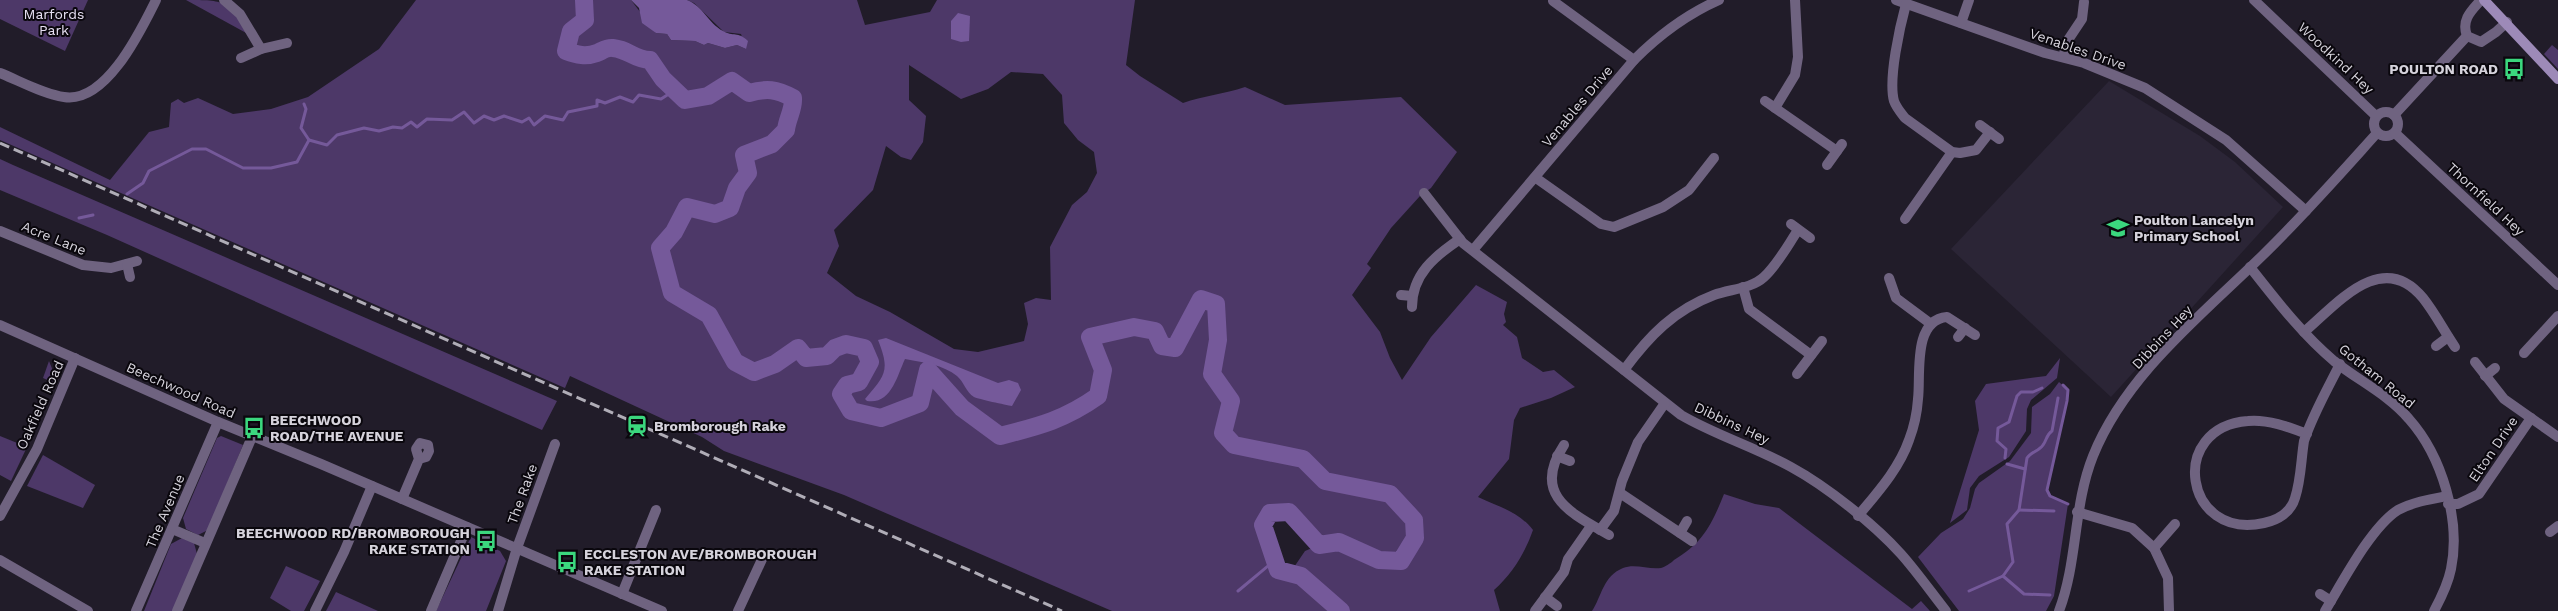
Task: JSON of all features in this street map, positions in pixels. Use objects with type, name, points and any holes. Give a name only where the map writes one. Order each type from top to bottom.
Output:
[{"type":"street","points":[[0,73],[65,98],[87,93],[107,80],[142,28],[156,0]]},
{"type":"street","points":[[224,0],[240,14],[261,49]]},
{"type":"street","name":"Venables Drive","points":[[1473,250],[1536,178],[1576,126],[1634,60],[1658,36],[1683,19],[1719,0]]},
{"type":"street","points":[[1776,108],[1795,75],[1798,57],[1795,0]]},
{"type":"street","name":"Venables Drive","points":[[1896,0],[1961,24],[2114,74],[2178,108],[2226,140],[2306,211]]},
{"type":"street","points":[[1961,24],[1969,0]]},
{"type":"street","name":"Woodkind Hey","points":[[2254,0],[2376,116]]},
{"type":"street","points":[[2507,22],[2480,42],[2467,36],[2464,28],[2465,21],[2483,0],[2507,22],[2558,79]]},
{"type":"street","points":[[2063,57],[2068,40],[2082,19],[2084,2]]},
{"type":"street","points":[[1552,3],[1634,60]]},
{"type":"street","points":[[1906,4],[1900,26],[1893,82],[1894,101],[1904,118],[1952,152],[1960,153],[1976,150],[1990,132]]},
{"type":"street","points":[[2394,115],[2467,36]]},
{"type":"street","points":[[241,58],[261,49],[287,43]]},
{"type":"street","points":[[1765,101],[1839,148],[1827,166]]},
{"type":"street","points":[[2383,112],[2394,115],[2398,123],[2395,133],[2388,137],[2377,133],[2373,126],[2376,116],[2383,112]]},
{"type":"street","points":[[1980,125],[1999,139]]},
{"type":"street","name":"Dibbins Hey","points":[[2059,611],[2069,573],[2077,512],[2093,457],[2124,402],[2169,348],[2306,211],[2377,133]]},
{"type":"street","name":"Thornfield Hey","points":[[2395,133],[2558,285]]},
{"type":"street","points":[[1905,219],[1952,152]]},
{"type":"street","points":[[1536,178],[1601,224],[1614,227],[1663,207],[1689,190],[1714,158]]},
{"type":"street","name":"Dibbins Hey","points":[[1424,193],[1460,239],[1666,403],[1699,426],[1737,440],[1792,467],[1815,482],[1858,516],[1901,554],[1946,611]]},
{"type":"street","points":[[1624,370],[1642,346],[1674,315],[1716,294],[1743,287],[1764,277],[1795,227],[1810,238]]},
{"type":"street","name":"Acre Lane","points":[[0,231],[82,265],[111,268],[137,261]]},
{"type":"street","points":[[1401,295],[1412,301],[1424,267],[1443,250],[1460,239]]},
{"type":"street","points":[[127,264],[130,277]]},
{"type":"street","name":"Gotham Road","points":[[2250,267],[2304,332],[2340,364],[2386,398],[2409,419],[2426,442],[2448,500],[2454,551],[2451,571],[2444,593],[2434,611]]},
{"type":"street","points":[[2304,332],[2364,282],[2380,277],[2397,280],[2407,285],[2422,298],[2455,347]]},
{"type":"street","points":[[1889,278],[1896,298],[1931,324]]},
{"type":"street","points":[[1743,287],[1749,309],[1811,355]]},
{"type":"street","points":[[1858,516],[1880,489],[1909,442],[1917,414],[1921,346],[1931,324],[1941,317],[1947,317],[1975,335]]},
{"type":"street","points":[[2524,353],[2556,321]]},
{"type":"street","name":"Beechwood Road","points":[[0,326],[252,437],[467,526],[662,611]]},
{"type":"street","points":[[1958,336],[1965,328]]},
{"type":"street","points":[[2436,346],[2448,337]]},
{"type":"street","points":[[1797,374],[1822,340]]},
{"type":"street","name":"Oakfield Road","points":[[0,516],[37,449],[75,358]]},
{"type":"street","name":"Elton Drive","points":[[2475,362],[2504,399],[2558,438]]},
{"type":"street","points":[[2307,434],[2286,426],[2248,420],[2219,429],[2204,444],[2196,458],[2194,472],[2196,487],[2203,501],[2216,516],[2238,525],[2254,525],[2282,516],[2295,498],[2311,420],[2340,364]]},
{"type":"street","points":[[2485,376],[2495,368]]},
{"type":"street","points":[[1535,611],[1564,572],[1568,559],[1600,530],[1614,511],[1638,442],[1666,403]]},
{"type":"street","name":"Elton Drive","points":[[2325,610],[2372,537],[2398,510],[2418,502],[2448,500],[2458,504],[2480,494],[2531,418]]},
{"type":"street","name":"The Avenue","points":[[136,611],[218,422]]},
{"type":"street","points":[[177,611],[252,437]]},
{"type":"street","name":"The Rake","points":[[498,611],[517,548],[555,444]]},
{"type":"street","points":[[1564,445],[1557,456],[1551,484],[1556,495],[1566,508],[1600,530]]},
{"type":"street","points":[[1557,456],[1570,461]]},
{"type":"street","points":[[402,499],[419,459]]},
{"type":"street","points":[[315,611],[344,552],[372,486]]},
{"type":"street","points":[[1620,493],[1692,541]]},
{"type":"street","points":[[622,594],[656,510]]},
{"type":"street","points":[[2077,512],[2132,528],[2154,548],[2168,578],[2169,611]]},
{"type":"street","points":[[1680,533],[1687,521]]},
{"type":"street","points":[[431,611],[467,526]]},
{"type":"street","points":[[172,529],[205,543]]},
{"type":"street","points":[[2154,548],[2174,530]]},
{"type":"street","points":[[738,611],[764,555]]},
{"type":"street","points":[[0,560],[88,611]]},
{"type":"street","points":[[2320,594],[2331,601]]},
{"type":"street","points":[[1546,598],[1558,606]]},
{"type":"shaded area","points":[[631,0],[687,0],[697,6],[718,28],[727,33],[738,35],[748,41],[746,49],[737,45],[725,48],[708,43],[704,45],[695,41],[671,40],[667,34],[656,33],[642,23],[639,8]]},
{"type":"shaded area","points":[[958,13],[970,16],[969,41],[961,42],[951,39],[951,21]]},
{"type":"shaded area","name":"Poulton Lancelyn Primary School","points":[[2109,81],[2200,136],[2235,162],[2283,207],[2111,397],[1951,249]]},
{"type":"shaded area","points":[[886,338],[998,383],[1009,380],[1018,383],[1021,390],[1012,406],[981,399],[971,395],[959,378],[952,372],[932,364],[905,359],[896,381],[887,394],[882,399],[867,401],[865,399],[878,384],[884,372],[884,358],[878,340]]},
{"type":"green space","name":"Marfords Park","points":[[0,0],[88,0],[65,51],[0,19]]},
{"type":"green space","points":[[186,0],[224,4],[235,14],[248,34]]},
{"type":"green space","points":[[416,0],[631,0],[656,33],[667,34],[671,40],[695,41],[704,45],[708,43],[725,48],[737,45],[746,49],[741,34],[724,32],[694,3],[687,0],[857,0],[865,25],[930,12],[937,0],[1135,0],[1126,65],[1183,103],[1245,87],[1285,105],[1401,97],[1457,152],[1431,188],[1420,196],[1391,228],[1367,264],[1371,268],[1352,295],[1380,332],[1390,358],[1402,380],[1431,337],[1476,285],[1507,302],[1504,314],[1506,322],[1503,325],[1517,337],[1522,358],[1543,372],[1554,370],[1575,387],[1551,398],[1520,408],[1514,420],[1509,459],[1478,497],[1515,514],[1533,530],[1517,563],[1494,590],[1500,611],[1112,611],[844,495],[724,451],[702,437],[570,376],[565,388],[0,140],[0,127],[110,180],[149,132],[169,127],[171,103],[178,99],[184,103],[198,98],[233,114],[271,109],[308,97],[379,49]],"holes":[[[909,65],[961,99],[988,89],[1011,72],[1043,74],[1062,95],[1064,123],[1078,140],[1094,152],[1097,173],[1087,192],[1072,205],[1050,247],[1051,300],[1036,298],[1024,303],[1028,324],[1024,341],[978,352],[954,349],[890,312],[856,296],[827,273],[839,246],[834,230],[873,190],[886,146],[901,157],[911,160],[923,142],[926,116],[909,100]],[[1289,512],[1319,545],[1305,551],[1290,573],[1278,570],[1263,525],[1270,514]]]},
{"type":"green space","points":[[2552,45],[2558,50],[2558,69],[2544,54]]},
{"type":"green space","points":[[0,159],[557,401],[542,430],[107,235],[0,190]]},
{"type":"green space","points":[[2060,358],[2057,378],[2031,400],[2027,409],[2026,431],[2009,457],[1979,476],[1970,488],[1967,510],[1950,523],[1979,430],[1975,401],[1986,384],[2046,376]]},
{"type":"green space","points":[[49,361],[57,381],[56,384],[43,378]]},
{"type":"green space","points":[[2059,382],[2068,390],[2064,418],[2047,490],[2050,496],[2068,504],[2054,596],[2046,611],[1959,611],[1918,557],[1941,533],[1963,519],[1970,508],[1975,489],[1979,483],[2010,461],[2031,433],[2032,407],[2050,394]]},
{"type":"green space","points":[[0,436],[27,447],[11,481],[0,475]]},
{"type":"green space","points":[[221,436],[243,445],[208,530],[198,535],[186,529],[183,518],[217,438]]},
{"type":"green space","points":[[43,455],[95,485],[83,508],[27,486]]},
{"type":"green space","points":[[1724,494],[1755,504],[1779,508],[1912,609],[1921,601],[1930,611],[1592,611],[1607,581],[1616,572],[1632,566],[1663,567],[1670,564],[1692,547],[1711,524]]},
{"type":"green space","points":[[471,537],[500,551],[506,561],[486,611],[436,611]]},
{"type":"green space","points":[[182,538],[194,543],[197,554],[173,611],[144,611],[171,544]]},
{"type":"green space","points":[[286,566],[320,581],[304,611],[291,611],[270,598]]},
{"type":"green space","points":[[336,592],[378,611],[326,611]]},
{"type":"waterway","points":[[584,0],[585,20],[571,31],[566,51],[589,55],[613,48],[650,60],[663,79],[685,100],[708,96],[732,81],[749,93],[771,90],[793,98],[786,130],[772,144],[744,155],[748,173],[737,188],[730,208],[715,214],[687,207],[674,232],[660,248],[672,293],[709,315],[735,362],[754,372],[775,364],[798,348],[806,358],[827,356],[835,348],[846,344],[864,348],[870,362],[859,382],[847,385],[841,394],[851,411],[881,418],[920,403],[928,370],[962,408],[1000,436],[1062,417],[1098,396],[1103,370],[1090,337],[1134,327],[1155,331],[1162,346],[1175,348],[1201,299],[1216,304],[1218,340],[1212,374],[1231,401],[1223,433],[1234,445],[1303,459],[1325,481],[1390,494],[1414,520],[1415,538],[1401,561],[1379,560],[1339,542],[1319,545],[1289,512],[1270,513],[1263,525],[1278,570],[1301,576],[1341,611]]},
{"type":"waterway","points":[[127,194],[143,183],[149,171],[192,149],[206,149],[243,168],[271,168],[297,162],[309,140],[327,145],[337,135],[364,128],[379,131],[393,127],[402,128],[411,122],[417,127],[427,119],[452,120],[464,112],[474,123],[484,116],[494,120],[504,116],[522,122],[529,118],[534,125],[545,116],[563,120],[568,112],[597,106],[597,100],[605,103],[620,97],[633,102],[639,95],[661,99],[675,90]]},
{"type":"waterway","points":[[304,104],[306,109],[301,128],[309,140]]},
{"type":"waterway","points":[[79,218],[93,215]]},
{"type":"waterway","points":[[2063,385],[2068,390],[2067,401],[2047,490],[2050,496],[2068,504]]},
{"type":"waterway","points":[[2005,458],[2006,449],[1997,441],[1998,428],[2009,422],[2017,396],[2021,392],[2033,392],[2042,388]]},
{"type":"waterway","points":[[1969,591],[2003,576],[2013,562],[2007,524],[2019,510],[2027,458],[2041,447],[2052,431],[2058,398]]},
{"type":"waterway","points":[[2007,464],[2025,469]]},
{"type":"waterway","points":[[2019,510],[2054,511]]},
{"type":"waterway","points":[[1238,591],[1274,561]]},
{"type":"waterway","points":[[2003,576],[2024,594],[2050,595]]},
{"type":"railway","points":[[0,143],[1062,611]]},
{"type":"place","name":"POULTON ROAD","points":[[2514,69]]},
{"type":"place","name":"Poulton Lancelyn Primary School","points":[[2118,228]]},
{"type":"place","name":"Bromborough Rake","points":[[637,426]]},
{"type":"place","name":"BEECHWOOD ROAD/THE AVENUE","points":[[254,428]]},
{"type":"place","name":"BEECHWOOD RD/BROMBOROUGH RAKE STATION","points":[[486,541]]},
{"type":"place","name":"ECCLESTON AVE/BROMBOROUGH RAKE STATION","points":[[567,562]]}]
